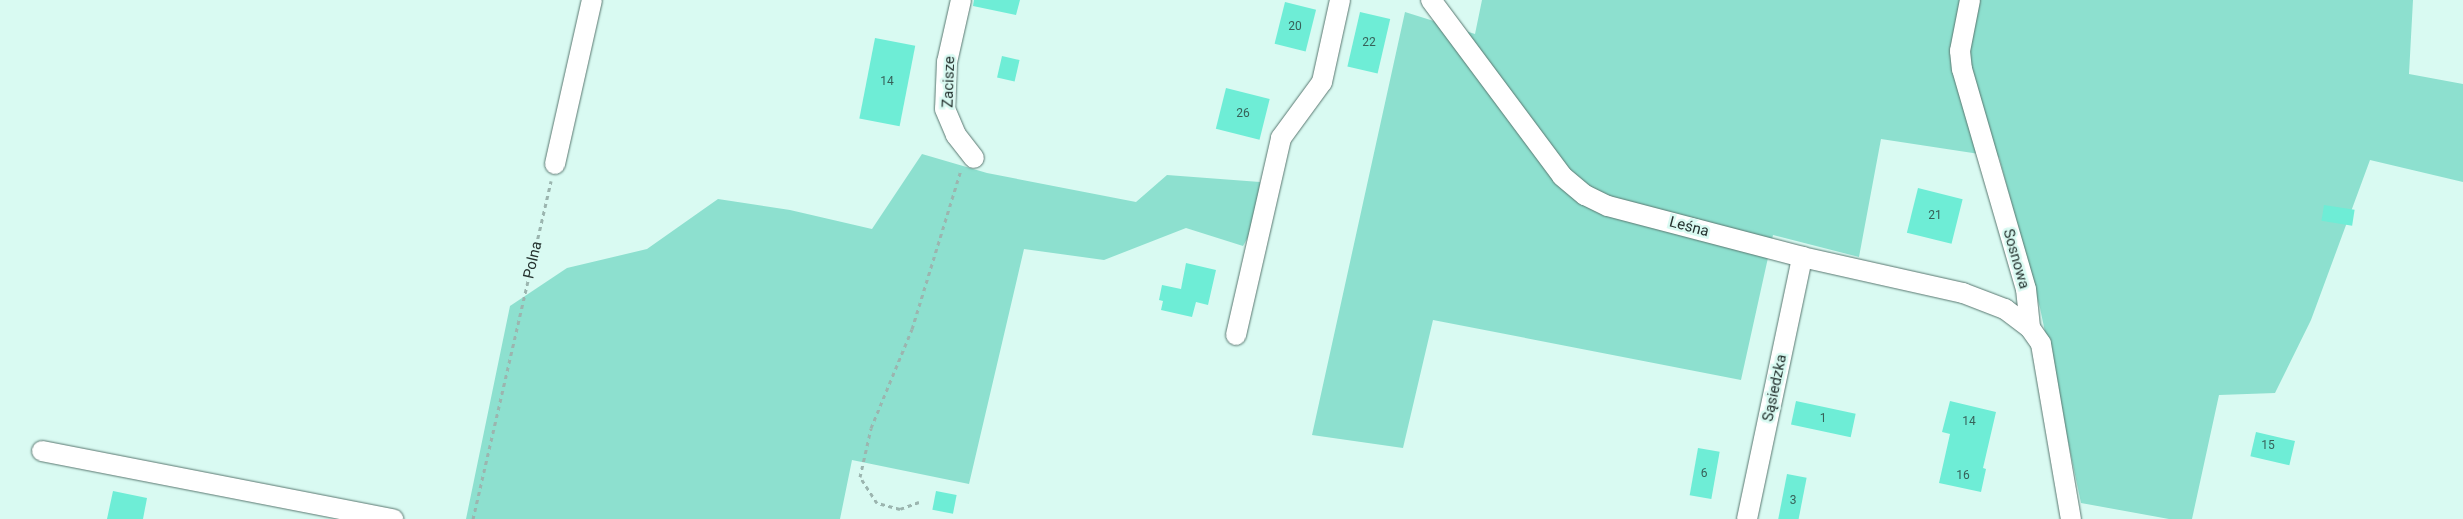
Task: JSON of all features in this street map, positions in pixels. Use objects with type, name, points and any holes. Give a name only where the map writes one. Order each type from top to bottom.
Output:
[{"type":"street","points":[[555,164],[592,0]]},
{"type":"street","name":"Zacisze","points":[[961,0],[947,62],[945,109],[956,135],[970,154]]},
{"type":"street","points":[[1236,335],[1282,138],[1322,82],[1340,0]]},
{"type":"street","name":"Leśna","points":[[1430,0],[1562,176],[1586,195],[1608,206],[1802,257],[1963,293],[2005,308],[2030,328]]},
{"type":"street","name":"Sosnowa","points":[[1970,0],[1960,51],[1962,69],[2026,289],[2030,328],[2041,344],[2070,519]]},
{"type":"street","name":"Sąsiedzka","points":[[1747,519],[1802,257]]},
{"type":"street","points":[[42,451],[393,519]]},
{"type":"path","points":[[919,502],[900,510],[877,503],[860,478],[871,428],[912,329],[970,154]]},
{"type":"path","name":"Polna","points":[[473,519],[555,164]]},
{"type":"green space","points":[[1482,0],[2413,0],[2409,74],[2463,84],[2463,182],[2370,160],[2311,320],[2275,393],[2219,395],[2192,519],[2169,519],[2081,503],[2040,308],[1999,157],[1881,139],[1859,257],[1773,235],[1741,380],[1433,320],[1403,448],[1312,435],[1405,12],[1475,34]]},
{"type":"green space","points":[[922,154],[987,173],[1136,202],[1167,175],[1260,182],[1260,216],[1243,246],[1186,228],[1104,260],[1024,249],[969,484],[852,460],[840,519],[466,519],[510,306],[567,268],[647,249],[718,199],[790,210],[872,229]]},
{"type":"building","points":[[974,0],[1020,0],[1016,15],[973,6]]},
{"type":"building","points":[[1285,2],[1316,10],[1306,51],[1275,44]]},
{"type":"building","points":[[1360,12],[1390,19],[1378,74],[1347,67]]},
{"type":"building","points":[[875,38],[915,46],[900,126],[859,118]]},
{"type":"building","points":[[1002,56],[1020,60],[1015,81],[997,77]]},
{"type":"building","points":[[1226,88],[1270,99],[1260,140],[1216,129]]},
{"type":"building","points":[[1918,188],[1963,199],[1952,244],[1907,233]]},
{"type":"building","points":[[2324,205],[2355,210],[2352,226],[2321,221]]},
{"type":"building","points":[[1186,263],[1216,270],[1208,305],[1196,302],[1192,317],[1161,310],[1163,301],[1159,300],[1162,285],[1181,289]]},
{"type":"building","points":[[1796,401],[1856,414],[1851,437],[1791,424]]},
{"type":"building","points":[[1950,401],[1996,412],[1983,468],[1986,469],[1981,492],[1939,483],[1950,434],[1942,432]]},
{"type":"building","points":[[2256,432],[2295,441],[2289,465],[2250,456]]},
{"type":"building","points":[[1698,448],[1720,452],[1711,499],[1690,495]]},
{"type":"building","points":[[1787,474],[1807,478],[1799,519],[1778,519]]},
{"type":"building","points":[[113,491],[147,498],[143,519],[107,519]]},
{"type":"building","points":[[936,491],[957,495],[953,514],[932,510]]}]
